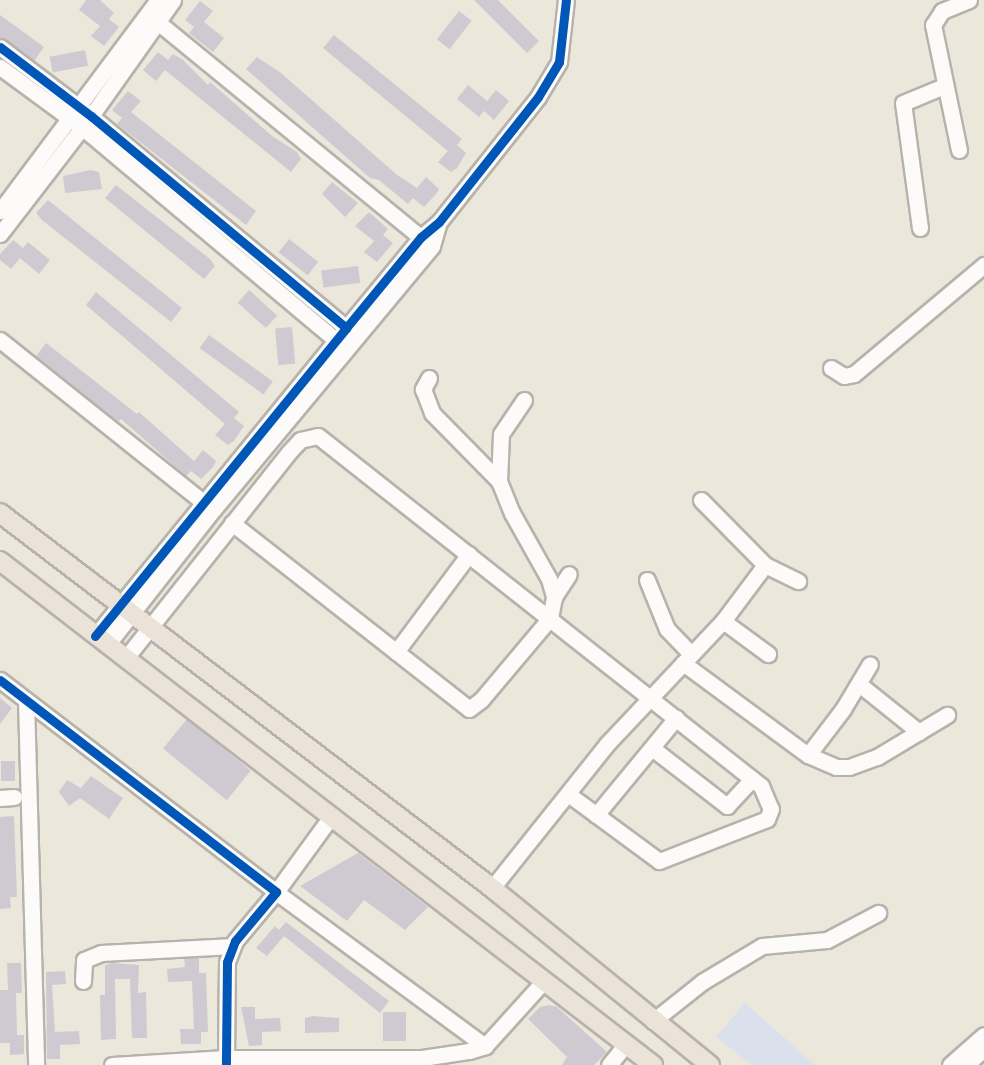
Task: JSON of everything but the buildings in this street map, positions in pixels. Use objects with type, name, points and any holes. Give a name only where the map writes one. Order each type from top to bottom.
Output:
[{"type":"main road","points":[[0,513],[492,888],[652,1021],[710,1065]]},
{"type":"main road","points":[[0,561],[542,983],[653,1065]]},
{"type":"street","points":[[155,18],[158,0]]},
{"type":"street","points":[[0,234],[81,117],[155,18],[173,0]]},
{"type":"street","points":[[101,640],[426,242],[439,222],[516,126],[559,62],[566,0]]},
{"type":"street","points":[[958,150],[944,86],[934,19],[942,11],[969,0]]},
{"type":"street","points":[[155,18],[426,242]]},
{"type":"street","points":[[0,47],[341,334]]},
{"type":"street","points":[[0,67],[81,117]]},
{"type":"street","points":[[920,228],[903,103],[944,86]]},
{"type":"street","points":[[0,211],[81,117]]},
{"type":"street","points":[[125,609],[203,502],[341,334],[426,242]]},
{"type":"street","points":[[831,368],[844,376],[854,374],[984,265]]},
{"type":"street","points":[[0,340],[203,502]]},
{"type":"street","points":[[429,378],[423,389],[432,413],[499,481],[512,513],[549,579],[554,597]]},
{"type":"street","points":[[499,481],[501,434],[524,400]]},
{"type":"street","points":[[125,659],[289,452],[300,440],[313,435],[325,440],[650,697],[752,779],[770,801],[766,819],[665,861],[652,858],[568,794]]},
{"type":"street","points":[[701,500],[765,565],[798,581]]},
{"type":"street","points":[[232,523],[469,709],[481,700],[550,618],[554,597],[569,574]]},
{"type":"street","points":[[396,652],[469,554]]},
{"type":"street","points":[[492,888],[650,697],[723,621],[765,565]]},
{"type":"street","points":[[647,580],[667,629],[687,659],[808,755],[836,767],[849,768],[877,758],[947,715]]},
{"type":"street","points":[[723,621],[768,654]]},
{"type":"street","points":[[808,755],[859,684],[870,664]]},
{"type":"street","points":[[0,680],[276,892],[485,1046]]},
{"type":"street","points":[[859,684],[919,732]]},
{"type":"street","points":[[26,701],[36,1065]]},
{"type":"street","points":[[596,815],[676,718]]},
{"type":"street","points":[[652,748],[728,806],[752,779]]},
{"type":"street","points":[[226,1062],[227,962],[233,946],[330,818]]},
{"type":"street","points":[[652,1021],[702,982],[762,946],[827,940],[878,913]]},
{"type":"street","points":[[83,981],[84,960],[101,953],[233,946]]},
{"type":"street","points":[[112,1065],[423,1061],[485,1046],[542,983]]},
{"type":"street","points":[[950,1065],[984,1035]]},
{"type":"street","points":[[609,1065],[626,1044]]},
{"type":"street","points":[[966,1065],[984,1049]]},
{"type":"shaded area","points":[[745,1003],[815,1065],[752,1065],[716,1037]]},
{"type":"cycle path","points":[[95,636],[421,237],[439,222],[538,97],[559,62],[566,0]]},
{"type":"cycle path","points":[[0,47],[91,116],[346,328]]},
{"type":"cycle path","points":[[0,680],[276,892],[235,941],[227,962],[226,1065]]}]
